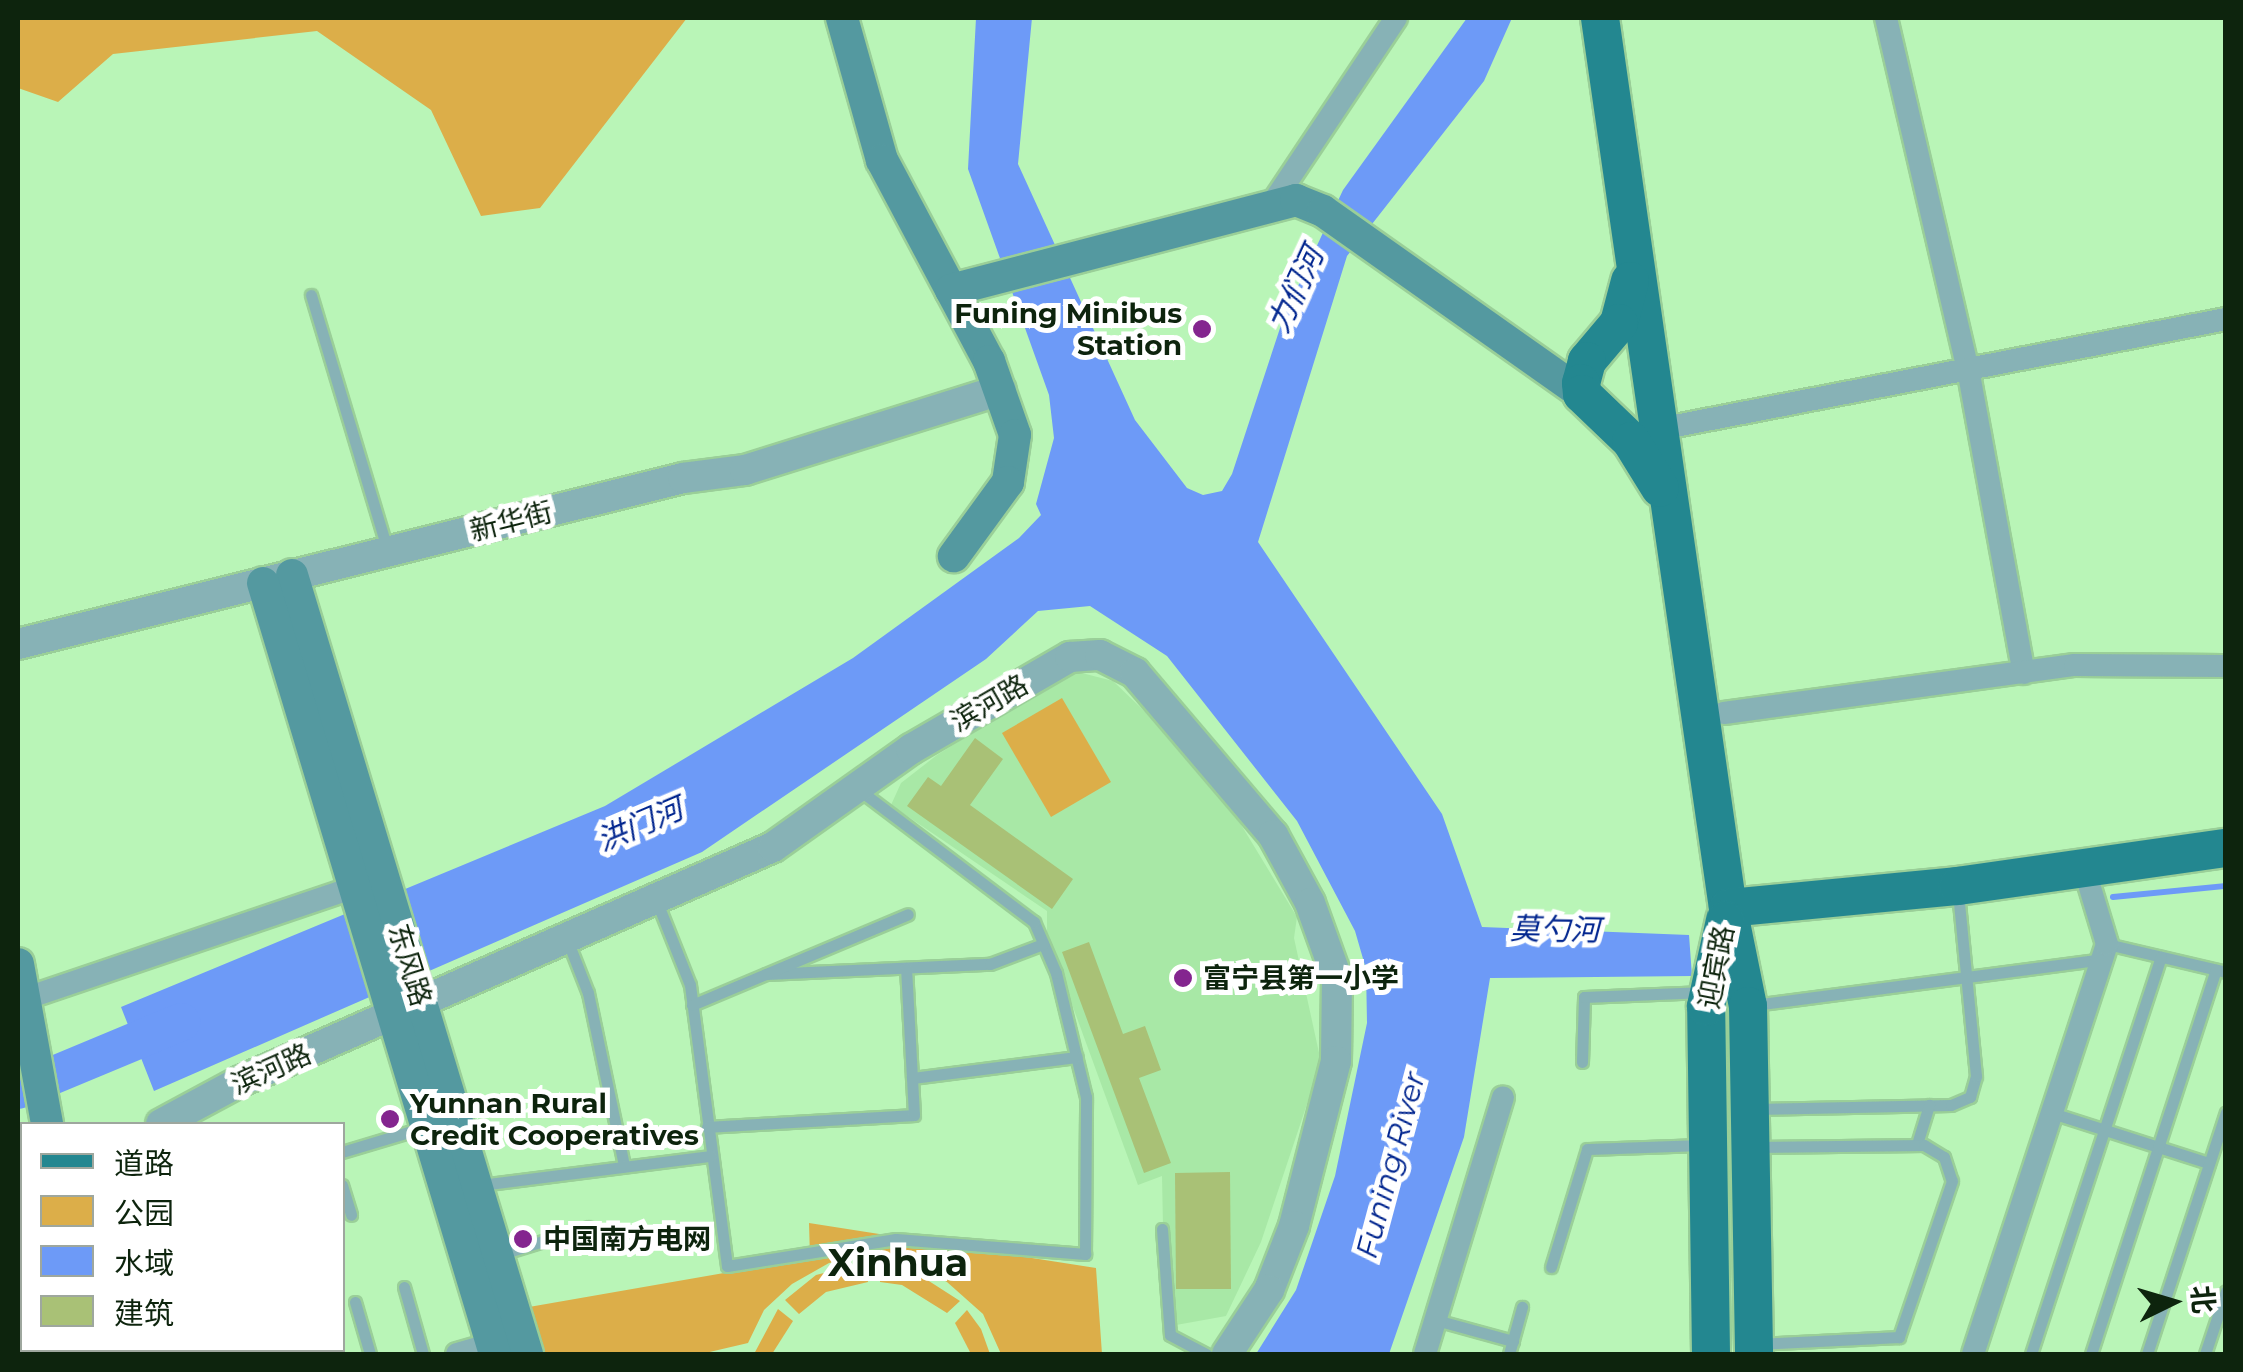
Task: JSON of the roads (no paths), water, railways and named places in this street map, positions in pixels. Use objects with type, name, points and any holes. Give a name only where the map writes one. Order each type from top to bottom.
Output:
[{"type":"main road","points":[[842,18],[882,160],[1001,390],[1015,435],[1014,467],[954,556]]},
{"type":"main road","points":[[1600,18],[1646,353],[1664,415],[1669,508],[1728,908],[1958,886],[2226,848]]},
{"type":"main road","points":[[951,290],[1296,200],[1322,211],[1582,394],[1615,422],[1669,508]]},
{"type":"main road","points":[[1582,394],[1582,372],[1624,311],[1632,254]]},
{"type":"main road","points":[[1545,367],[1571,368],[1615,344],[1646,353]]},
{"type":"main road","points":[[1615,422],[1664,415]]},
{"type":"main road","name":"东风路","points":[[278,579],[407,1010],[476,1185],[527,1354]]},
{"type":"main road","name":"迎宾路","points":[[1712,1354],[1709,992],[1728,908]]},
{"type":"main road","name":"迎宾路","points":[[1728,908],[1748,1006],[1754,1349]]},
{"type":"main road","points":[[18,964],[46,1122]]},
{"type":"main road","name":"东风路","points":[[407,1010],[426,1127],[493,1349]]},
{"type":"street","points":[[1276,198],[1396,18]]},
{"type":"street","points":[[1886,18],[1968,370],[2024,672]]},
{"type":"street","points":[[1664,415],[1968,370],[2226,319]]},
{"type":"street","name":"新华街","points":[[18,644],[683,478],[744,470],[1001,390]]},
{"type":"street","name":"滨河路","points":[[166,1122],[241,1081],[568,942],[792,838],[856,788],[1070,657],[1100,654],[1135,673],[1273,834],[1332,959],[1340,1040],[1289,1242],[1269,1290],[1227,1354]]},
{"type":"street","points":[[1724,713],[2075,665],[2226,666]]},
{"type":"street","points":[[1973,1354],[2104,951],[2084,868]]},
{"type":"street","points":[[22,1000],[369,882]]},
{"type":"street","points":[[1425,1354],[1502,1098]]},
{"type":"street","points":[[456,1354],[493,1349]]},
{"type":"lane","points":[[311,295],[388,552]]},
{"type":"lane","points":[[657,902],[692,1005],[727,1266],[896,1239],[1080,1258],[1089,1241],[1086,1097],[1044,944],[1024,908],[856,788]]},
{"type":"lane","points":[[1750,1108],[1965,1102],[1976,1084],[1958,886]]},
{"type":"lane","points":[[692,1005],[908,914]]},
{"type":"lane","points":[[568,942],[588,993],[624,1166]]},
{"type":"lane","points":[[766,974],[996,964],[1044,944]]},
{"type":"lane","points":[[1748,1006],[1966,976],[2104,951],[2160,957],[2221,971],[2091,1354]]},
{"type":"lane","points":[[2031,1354],[2160,957]]},
{"type":"lane","points":[[708,1127],[914,1116],[906,968]]},
{"type":"lane","points":[[1582,1062],[1584,997],[1709,992]]},
{"type":"lane","points":[[912,1078],[1077,1057]]},
{"type":"lane","points":[[1916,1144],[1929,1105]]},
{"type":"lane","points":[[2052,1113],[2209,1164]]},
{"type":"lane","points":[[2147,1354],[2226,1113]]},
{"type":"lane","points":[[345,1151],[426,1127]]},
{"type":"lane","points":[[1751,1147],[1916,1144],[1944,1157],[1952,1180],[1898,1337],[1754,1349]]},
{"type":"lane","points":[[1551,1268],[1587,1150],[1708,1145]]},
{"type":"lane","points":[[476,1185],[711,1156]]},
{"type":"lane","points":[[345,1194],[352,1214]]},
{"type":"lane","points":[[497,1255],[588,1227]]},
{"type":"lane","points":[[1162,1230],[1170,1335],[1206,1354]]},
{"type":"lane","points":[[404,1287],[424,1354]]},
{"type":"lane","points":[[2205,1354],[2226,1291]]},
{"type":"lane","points":[[355,1302],[370,1354]]},
{"type":"lane","points":[[1436,1320],[1511,1348],[1522,1307]]},
{"type":"water","name":"Funing River","points":[[976,18],[1032,18],[1018,164],[1135,420],[1187,488],[1203,495],[1222,491],[1232,474],[1284,316],[1343,190],[1467,18],[1512,18],[1484,81],[1347,256],[1258,542],[1442,814],[1482,927],[1689,935],[1692,976],[1490,978],[1464,1137],[1389,1354],[1256,1354],[1296,1290],[1335,1176],[1367,1023],[1366,969],[1355,931],[1297,821],[1167,656],[1090,606],[1038,611],[986,659],[702,852],[154,1091],[121,1007],[605,806],[853,658],[1019,538],[1041,515],[1036,504],[1054,438],[1049,395],[968,169]]},
{"type":"waterway","name":"莫勺河","points":[[2113,897],[2226,886]]},
{"type":"waterway","name":"洪门河","points":[[18,1090],[181,1022]]},
{"type":"place","name":"Funing Minibus Station","points":[[1202,329]]},
{"type":"place","name":"富宁县第一小学","points":[[1183,978]]},
{"type":"place","name":"Yunnan Rural Credit Cooperatives","points":[[390,1119]]},
{"type":"place","name":"中国南方电网","points":[[523,1239]]},
{"type":"district","name":"Xinhua","points":[[898,1263]]},
{"type":"water label","name":"力们河","points":[[1296,290]]}]
